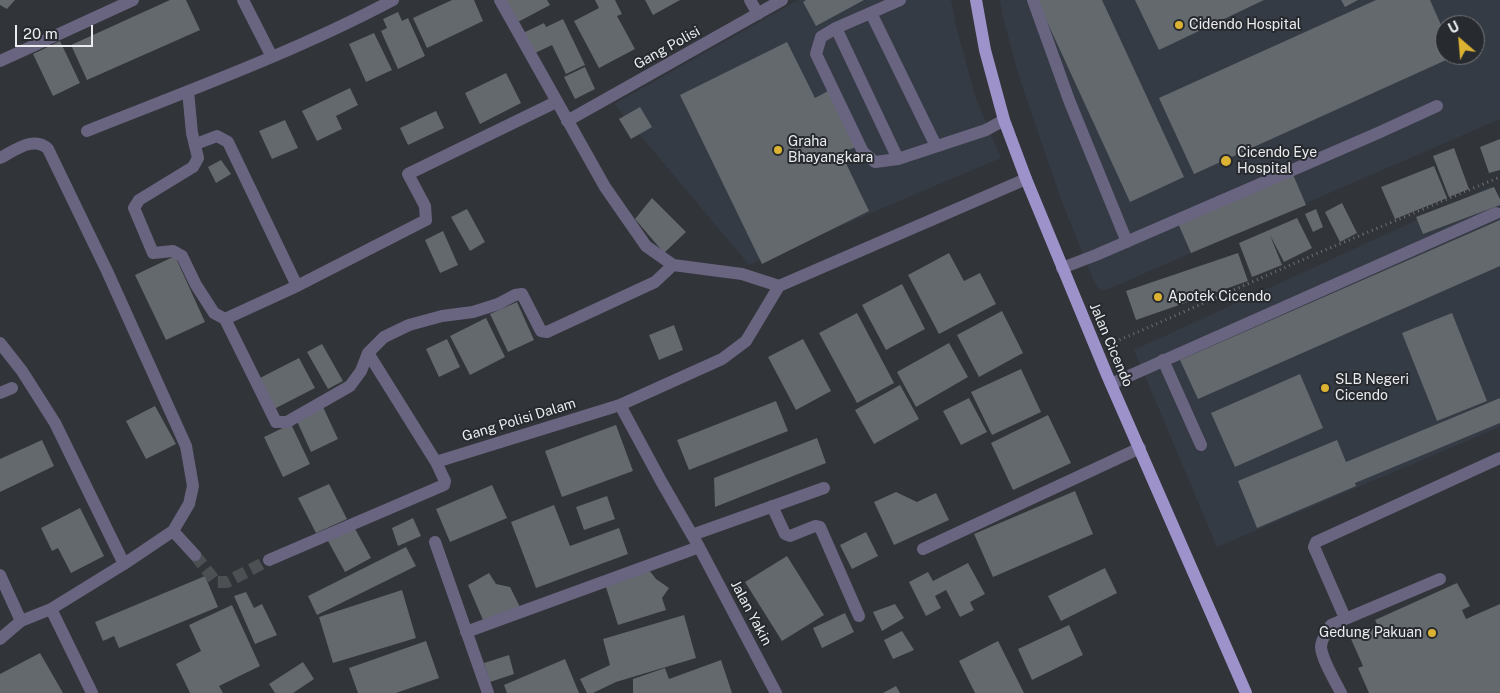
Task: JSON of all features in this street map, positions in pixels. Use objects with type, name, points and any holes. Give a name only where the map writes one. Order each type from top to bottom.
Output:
[{"type":"main road","name":"Jalan Cicendo","points":[[976,0],[985,50],[1004,120],[1026,179],[1111,384],[1246,693]]},
{"type":"street","points":[[0,61],[133,0]]},
{"type":"street","points":[[243,0],[272,57]]},
{"type":"street","points":[[88,132],[272,57],[345,25],[393,0]]},
{"type":"street","points":[[500,0],[605,187],[646,246],[673,265],[742,274],[779,286],[1026,179]]},
{"type":"street","points":[[750,0],[758,14]]},
{"type":"street","name":"Gang Polisi","points":[[567,122],[782,0]]},
{"type":"street","points":[[900,0],[836,28],[821,37],[816,54],[862,152],[875,162],[898,159],[986,130],[1004,120]]},
{"type":"street","points":[[1033,0],[1069,100],[1127,242]]},
{"type":"street","points":[[871,13],[936,146]]},
{"type":"street","points":[[836,28],[898,159]]},
{"type":"street","points":[[188,91],[192,133],[198,158],[193,167],[139,200],[134,208],[153,253],[173,251],[182,256],[196,285],[214,313],[225,319],[276,422],[287,422],[350,386],[361,371],[368,353],[384,337],[409,325],[442,316],[473,312],[522,294],[541,331],[547,332],[655,282],[673,265]]},
{"type":"street","points":[[225,319],[297,286],[426,220],[425,206],[408,174],[556,102]]},
{"type":"street","points":[[1062,268],[1127,242],[1437,106]]},
{"type":"street","points":[[196,144],[218,136],[228,142],[297,286]]},
{"type":"street","points":[[0,158],[27,145],[38,142],[44,144],[48,149],[107,271],[186,446],[193,486],[189,504],[173,531],[51,610],[21,621],[0,639]]},
{"type":"street","points":[[1111,384],[1496,213]]},
{"type":"street","name":"Gang Polisi Dalam","points":[[436,462],[620,405],[722,358],[746,341],[779,286]]},
{"type":"street","points":[[0,343],[22,371],[55,423],[124,564]]},
{"type":"street","points":[[269,560],[444,485],[445,481],[436,462],[368,353]]},
{"type":"street","points":[[1163,360],[1201,445]]},
{"type":"street","name":"Jalan Yakin","points":[[620,405],[699,546],[776,693]]},
{"type":"street","points":[[924,549],[1140,448]]},
{"type":"street","points":[[1345,618],[1314,547],[1316,542],[1500,458]]},
{"type":"street","points":[[692,535],[824,488]]},
{"type":"street","points":[[772,506],[785,534],[790,536],[815,526],[820,527],[859,616]]},
{"type":"street","points":[[173,531],[195,555]]},
{"type":"street","points":[[435,542],[488,693]]},
{"type":"street","points":[[466,632],[699,546]]},
{"type":"street","points":[[0,575],[21,621]]},
{"type":"street","points":[[1340,693],[1324,659],[1321,648],[1323,638],[1331,625],[1440,579]]},
{"type":"street","points":[[51,610],[92,693]]},
{"type":"path","points":[[1097,350],[1318,253],[1500,177]]},
{"type":"shaded area","points":[[798,0],[951,0],[956,26],[976,99],[1001,158],[749,265],[614,104]]},
{"type":"shaded area","name":"Cicendo Eye Hospital","points":[[1000,0],[1500,0],[1500,119],[1104,291],[1098,288],[1093,279],[1062,202],[1020,80]]},
{"type":"shaded area","name":"SLB Negeri Cicendo","points":[[1491,186],[1500,205],[1500,427],[1217,547],[1134,350]]},
{"type":"building","points":[[0,0],[15,0],[7,9],[0,5]]},
{"type":"building","points":[[170,0],[186,0],[200,30],[87,80],[71,45]]},
{"type":"building","points":[[452,0],[474,0],[483,21],[427,48],[413,18]]},
{"type":"building","points":[[504,0],[547,0],[550,5],[516,23]]},
{"type":"building","points":[[595,0],[615,0],[622,14],[617,16],[635,49],[599,68],[574,21],[599,8]]},
{"type":"building","points":[[645,0],[680,0],[653,15]]},
{"type":"building","points":[[806,0],[864,0],[816,26],[803,2]]},
{"type":"building","points":[[1037,0],[1102,0],[1184,177],[1130,202]]},
{"type":"building","name":"Cidendo Hospital","points":[[1135,0],[1264,0],[1159,50]]},
{"type":"building","points":[[1341,0],[1358,0],[1345,7]]},
{"type":"building","points":[[1376,0],[1430,0],[1437,15],[1435,15],[1435,65],[1194,174],[1159,98]]},
{"type":"building","points":[[398,12],[402,21],[408,18],[425,56],[398,69],[381,31],[387,28],[383,19]]},
{"type":"building","points":[[563,19],[585,65],[566,74],[552,45],[531,55],[521,34],[544,23],[546,27]]},
{"type":"building","points":[[374,33],[392,70],[366,82],[349,44]]},
{"type":"building","points":[[60,41],[80,83],[53,96],[33,54]]},
{"type":"building","name":"Graha Bhayangkara","points":[[787,42],[815,98],[830,90],[858,146],[841,153],[869,211],[762,264],[680,95]]},
{"type":"building","points":[[585,67],[595,89],[575,99],[564,77]]},
{"type":"building","points":[[506,73],[521,103],[480,124],[465,93]]},
{"type":"building","points":[[350,88],[358,105],[336,116],[342,129],[317,141],[302,111]]},
{"type":"building","points":[[640,107],[652,127],[631,139],[619,119]]},
{"type":"building","points":[[436,111],[444,128],[408,145],[400,128]]},
{"type":"building","points":[[285,120],[298,148],[272,159],[259,131]]},
{"type":"building","points":[[1500,139],[1500,170],[1489,173],[1480,147]]},
{"type":"building","points":[[1454,148],[1469,189],[1449,197],[1433,156]]},
{"type":"building","points":[[221,160],[231,174],[216,183],[208,167]]},
{"type":"building","points":[[1434,166],[1447,198],[1395,219],[1381,187]]},
{"type":"building","points":[[1292,172],[1306,205],[1191,253],[1177,221]]},
{"type":"building","points":[[1494,187],[1500,199],[1500,205],[1423,234],[1416,217]]},
{"type":"building","points":[[652,198],[686,232],[664,253],[635,219]]},
{"type":"building","points":[[1342,203],[1357,233],[1340,242],[1325,212]]},
{"type":"building","points":[[467,209],[485,242],[470,251],[451,217]]},
{"type":"building","points":[[1316,209],[1323,227],[1313,232],[1305,214]]},
{"type":"building","points":[[1297,218],[1312,248],[1284,262],[1270,235],[1282,265],[1252,277],[1239,243]]},
{"type":"building","points":[[1500,220],[1500,266],[1198,399],[1180,360]]},
{"type":"building","points":[[443,231],[458,265],[440,273],[425,240]]},
{"type":"building","points":[[949,253],[964,281],[980,273],[996,304],[939,334],[908,275]]},
{"type":"building","points":[[1238,253],[1248,281],[1136,320],[1126,291]]},
{"type":"building","points":[[175,256],[205,322],[166,340],[135,275]]},
{"type":"building","points":[[902,284],[925,329],[886,350],[862,305]]},
{"type":"building","points":[[517,302],[534,340],[508,352],[490,314]]},
{"type":"building","points":[[1002,311],[1023,353],[979,377],[957,335]]},
{"type":"building","points":[[857,313],[894,383],[857,403],[819,333]]},
{"type":"building","points":[[1452,313],[1487,401],[1437,421],[1402,333]]},
{"type":"building","points":[[486,318],[505,357],[470,375],[450,336]]},
{"type":"building","points":[[674,325],[683,350],[659,360],[649,335]]},
{"type":"building","points":[[447,339],[460,367],[439,377],[426,349]]},
{"type":"building","points":[[803,339],[831,391],[796,410],[768,357]]},
{"type":"building","points":[[949,343],[968,377],[916,407],[897,372]]},
{"type":"building","points":[[322,344],[343,381],[328,389],[307,352]]},
{"type":"building","points":[[299,358],[315,388],[274,409],[258,379]]},
{"type":"building","points":[[1021,369],[1041,412],[992,435],[971,392]]},
{"type":"building","points":[[1300,374],[1323,428],[1235,467],[1211,413]]},
{"type":"building","points":[[900,385],[919,419],[874,444],[855,410]]},
{"type":"building","points":[[969,398],[987,432],[961,445],[943,411]]},
{"type":"building","points":[[1500,398],[1500,423],[1355,483],[1356,486],[1257,528],[1238,481],[1337,440],[1346,462]]},
{"type":"building","points":[[776,401],[788,431],[689,470],[677,440]]},
{"type":"building","points":[[155,406],[176,444],[146,459],[126,421]]},
{"type":"building","points":[[323,407],[338,439],[311,452],[296,419]]},
{"type":"building","points":[[1048,415],[1071,463],[1013,490],[991,443]]},
{"type":"building","points":[[291,424],[310,464],[283,477],[264,437]]},
{"type":"building","points":[[616,425],[633,471],[562,497],[545,451]]},
{"type":"building","points":[[817,438],[826,463],[715,507],[714,478]]},
{"type":"building","points":[[42,440],[54,466],[0,492],[0,459]]},
{"type":"building","points":[[329,484],[347,519],[316,533],[298,498]]},
{"type":"building","points":[[492,485],[507,518],[450,542],[436,509]]},
{"type":"building","points":[[1075,491],[1093,534],[993,577],[974,534]]},
{"type":"building","points":[[896,492],[917,502],[936,493],[949,520],[894,545],[874,502]]},
{"type":"building","points":[[607,496],[615,519],[584,530],[576,507]]},
{"type":"building","points":[[554,505],[570,546],[619,528],[628,554],[536,588],[511,522]]},
{"type":"building","points":[[80,508],[104,556],[71,573],[58,548],[52,551],[41,528]]},
{"type":"building","points":[[413,518],[421,536],[398,546],[392,528]]},
{"type":"building","points":[[354,527],[371,558],[345,572],[328,541]]},
{"type":"building","points":[[866,532],[878,556],[852,569],[840,545]]},
{"type":"building","points":[[406,547],[416,566],[317,615],[308,596]]},
{"type":"building","points":[[787,556],[824,615],[782,641],[745,582]]},
{"type":"building","points":[[968,563],[985,594],[970,602],[974,610],[960,617],[946,590],[935,596],[941,608],[926,616],[909,582],[928,572],[933,581]]},
{"type":"building","points":[[1105,568],[1117,593],[1061,621],[1048,596]]},
{"type":"building","points":[[649,570],[656,579],[669,588],[662,598],[666,610],[618,625],[605,584]]},
{"type":"building","points":[[489,573],[496,584],[510,587],[520,607],[483,620],[468,585]]},
{"type":"building","points":[[205,576],[218,607],[119,648],[114,636],[103,641],[95,622]]},
{"type":"building","name":"Gedung Pakuan","points":[[1457,583],[1470,606],[1462,610],[1466,619],[1500,604],[1500,693],[1369,693],[1358,668],[1363,666],[1351,639],[1378,626],[1375,620]]},
{"type":"building","points":[[402,590],[416,638],[333,663],[319,617]]},
{"type":"building","points":[[246,592],[254,608],[262,604],[277,635],[255,644],[234,596]]},
{"type":"building","points":[[895,604],[904,618],[882,631],[873,612]]},
{"type":"building","points":[[232,605],[260,666],[219,686],[223,693],[190,693],[176,664],[201,651],[189,625]]},
{"type":"building","points":[[845,613],[854,632],[822,648],[813,628]]},
{"type":"building","points":[[684,615],[696,658],[616,682],[593,693],[587,693],[580,679],[610,665],[603,639]]},
{"type":"building","points":[[1069,625],[1083,655],[1032,680],[1018,649]]},
{"type":"building","points":[[902,631],[914,650],[893,659],[884,640]]},
{"type":"building","points":[[426,641],[439,678],[396,693],[358,693],[349,668]]},
{"type":"building","points":[[998,641],[1024,693],[975,693],[959,661]]},
{"type":"building","points":[[40,653],[63,693],[0,693],[0,674]]},
{"type":"building","points":[[509,655],[514,674],[490,682],[484,663]]},
{"type":"building","points":[[565,659],[579,693],[507,693],[504,685]]},
{"type":"building","points":[[721,660],[732,693],[633,693],[633,679],[665,668],[669,679]]},
{"type":"building","points":[[303,662],[314,679],[293,693],[275,693],[269,684]]},
{"type":"building","points":[[896,686],[900,693],[883,693]]},
{"type":"tunnel","points":[[195,555],[216,582],[227,582],[269,560]]},
{"type":"place","name":"Cidendo Hospital","points":[[1179,25]]},
{"type":"place","name":"Graha Bhayangkara","points":[[778,150]]},
{"type":"place","name":"Cicendo Eye Hospital","points":[[1226,161]]},
{"type":"place","name":"Apotek Cicendo","points":[[1158,297]]},
{"type":"place","name":"SLB Negeri Cicendo","points":[[1325,388]]},
{"type":"place","name":"Gedung Pakuan","points":[[1432,633]]}]
